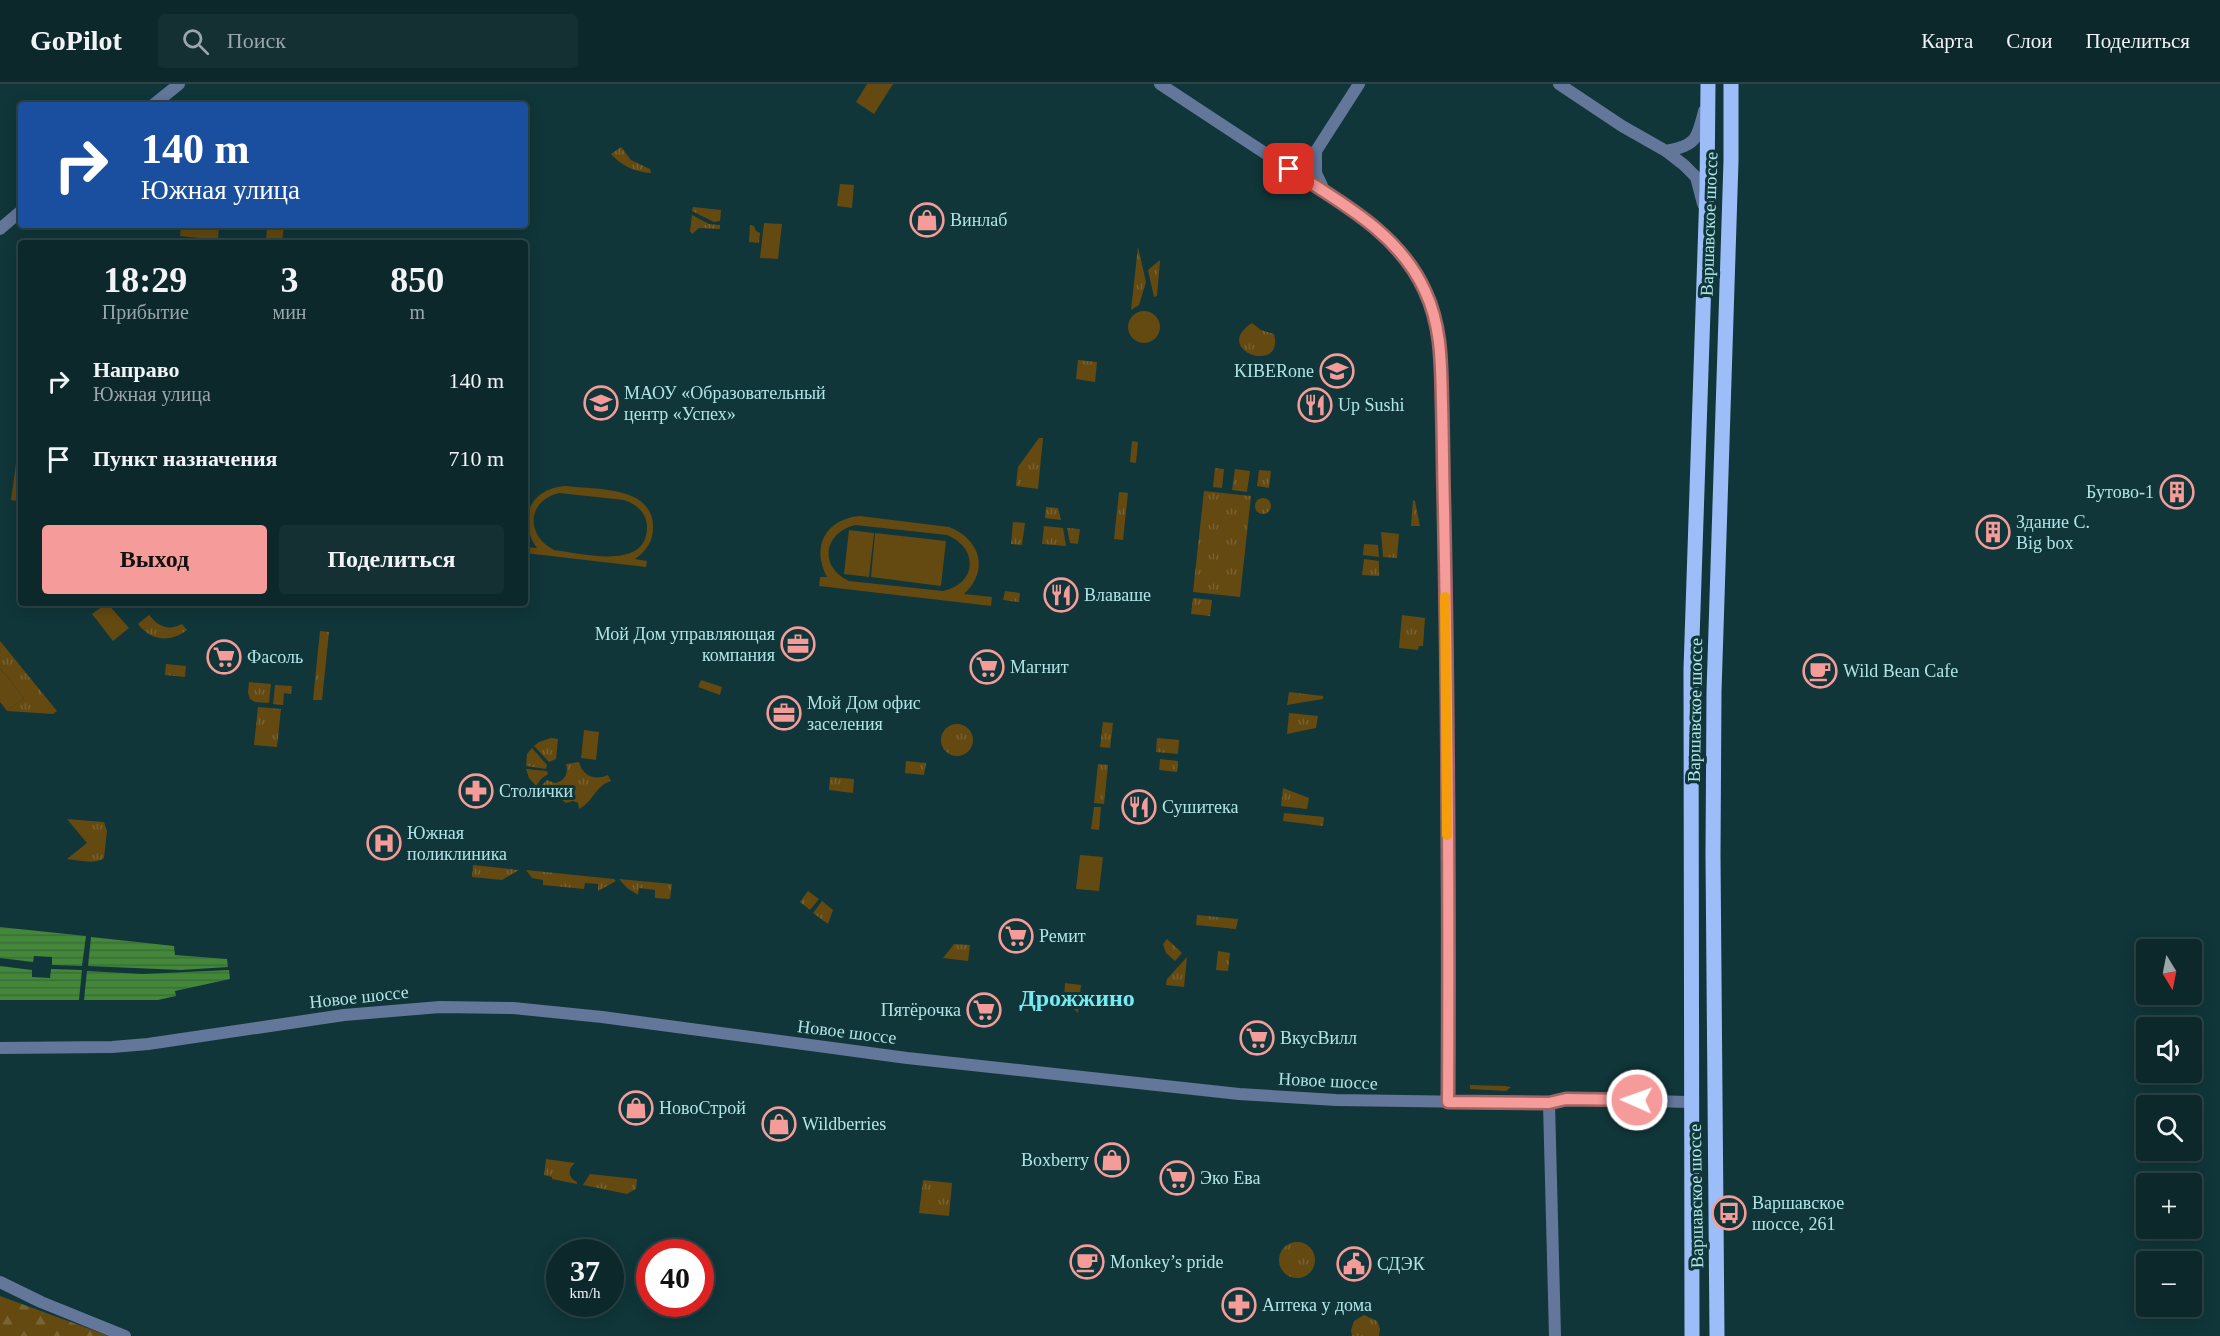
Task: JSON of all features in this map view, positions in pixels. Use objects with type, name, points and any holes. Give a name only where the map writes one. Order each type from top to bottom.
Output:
[{"type":"main road","name":"Варшавское шоссе","points":[[1717,1336],[1714,715],[1731,161],[1731,84]]},
{"type":"main road","name":"Варшавское шоссе","points":[[1692,1336],[1691,669],[1708,90]]},
{"type":"street","points":[[157,102],[179,84]]},
{"type":"street","points":[[1160,84],[1382,232],[1413,268],[1426,291],[1436,320],[1441,351],[1446,690],[1448,1102]]},
{"type":"street","points":[[1300,176],[1359,84]]},
{"type":"street","points":[[1559,84],[1622,126],[1666,151],[1691,171],[1696,177],[1706,211]]},
{"type":"street","points":[[1666,151],[1685,147],[1695,140],[1708,90]]},
{"type":"street","points":[[1278,161],[1298,160],[1317,150]]},
{"type":"street","points":[[1317,150],[1316,173],[1326,194]]},
{"type":"street","points":[[0,228],[18,214]]},
{"type":"street","name":"Новое шоссе","points":[[0,1048],[112,1047],[148,1044],[344,1015],[440,1007],[513,1008],[602,1017],[907,1058],[1239,1094],[1336,1100],[1448,1102],[1549,1103],[1566,1099],[1690,1102]]},
{"type":"street","points":[[1549,1103],[1555,1336]]},
{"type":"street","points":[[0,1282],[41,1302],[125,1336]]},
{"type":"green space","points":[[867,84],[893,84],[874,114],[856,102]]},
{"type":"green space","points":[[621,147],[631,160],[650,169],[651,173],[629,168],[615,158],[611,154]]},
{"type":"green space","points":[[840,184],[854,185],[852,208],[837,206]]},
{"type":"green space","points":[[693,207],[721,210],[720,221],[714,222],[692,211]]},
{"type":"green space","points":[[692,215],[709,224],[720,225],[720,229],[699,228],[692,234],[690,231]]},
{"type":"green space","points":[[764,223],[782,224],[778,259],[760,258]]},
{"type":"green space","points":[[750,225],[760,233],[759,243],[749,242]]},
{"type":"green space","points":[[181,228],[219,228],[218,240],[180,236]]},
{"type":"green space","points":[[267,228],[284,228],[282,240],[266,240]]},
{"type":"green space","points":[[1138,247],[1146,282],[1139,305],[1131,310]]},
{"type":"green space","points":[[1160,260],[1157,296],[1154,297],[1148,270]]},
{"type":"green space","points":[[1144,311],[1155,316],[1160,327],[1155,338],[1144,343],[1133,338],[1128,327],[1133,316]]},
{"type":"green space","points":[[1252,323],[1261,330],[1274,334],[1274,347],[1269,354],[1261,356],[1251,354],[1243,349],[1239,342],[1241,333]]},
{"type":"green space","points":[[1078,360],[1097,362],[1095,382],[1076,379]]},
{"type":"green space","points":[[1039,438],[1043,438],[1038,489],[1016,486],[1018,467]]},
{"type":"green space","points":[[1132,441],[1138,442],[1136,463],[1130,462]]},
{"type":"green space","points":[[16,464],[18,464],[18,498],[17,501],[11,500]]},
{"type":"green space","points":[[1215,468],[1224,469],[1222,488],[1213,487]]},
{"type":"green space","points":[[1235,469],[1250,471],[1247,492],[1232,490]]},
{"type":"green space","points":[[1259,470],[1271,471],[1269,488],[1257,486]]},
{"type":"green space","points":[[566,486],[607,490],[621,492],[644,504],[651,514],[653,533],[648,546],[635,559],[647,561],[646,567],[528,553],[528,547],[537,548],[528,527],[528,514],[535,499],[543,493]],"holes":[[[559,493],[624,500],[640,509],[647,526],[644,540],[637,550],[625,555],[596,556],[554,550],[538,536],[534,527],[536,511],[541,503],[548,497]]]},
{"type":"green space","points":[[1204,491],[1251,496],[1240,597],[1193,592]]},
{"type":"green space","points":[[1119,492],[1128,493],[1123,540],[1114,539]]},
{"type":"green space","points":[[1263,498],[1271,506],[1263,514],[1255,506]]},
{"type":"green space","points":[[1413,500],[1415,501],[1420,526],[1411,526]]},
{"type":"green space","points":[[1046,507],[1058,508],[1061,520],[1045,518]]},
{"type":"green space","points":[[860,516],[949,527],[960,532],[974,547],[979,565],[972,585],[964,594],[992,597],[991,606],[819,586],[820,577],[827,577],[820,555],[824,536],[838,523]],"holes":[[[855,525],[947,535],[965,548],[970,565],[968,574],[962,581],[943,591],[849,581],[839,575],[829,559],[831,543],[836,535]]]},
{"type":"green space","points":[[1013,522],[1025,523],[1022,545],[1011,544]]},
{"type":"green space","points":[[1044,526],[1063,528],[1066,546],[1042,544]]},
{"type":"green space","points":[[1067,528],[1080,529],[1078,544],[1070,543]]},
{"type":"green space","points":[[849,530],[874,533],[869,577],[844,574]]},
{"type":"green space","points":[[1381,532],[1399,534],[1397,558],[1383,557]]},
{"type":"green space","points":[[875,533],[946,541],[941,586],[871,577]]},
{"type":"green space","points":[[1364,544],[1378,545],[1379,557],[1363,555]]},
{"type":"green space","points":[[1364,559],[1379,561],[1379,576],[1362,575]]},
{"type":"green space","points":[[1005,591],[1020,593],[1019,602],[1003,600]]},
{"type":"green space","points":[[1193,598],[1212,600],[1210,616],[1191,614]]},
{"type":"green space","points":[[103,606],[110,606],[129,628],[113,641],[92,614]]},
{"type":"green space","points":[[149,615],[164,627],[182,624],[187,630],[174,637],[155,637],[138,624]]},
{"type":"green space","points":[[1402,615],[1425,618],[1423,646],[1419,646],[1418,650],[1399,648]]},
{"type":"green space","points":[[320,631],[329,632],[322,700],[313,700]]},
{"type":"green space","points":[[0,641],[57,711],[53,714],[7,711],[24,698],[0,668]]},
{"type":"green space","points":[[166,664],[186,666],[185,677],[165,675]]},
{"type":"green space","points":[[0,668],[24,698],[7,711],[0,702]]},
{"type":"green space","points":[[701,680],[722,687],[720,695],[698,687]]},
{"type":"green space","points":[[249,682],[271,684],[269,703],[255,702],[250,699]]},
{"type":"green space","points":[[275,685],[292,686],[291,694],[284,693],[283,705],[273,704]]},
{"type":"green space","points":[[1289,692],[1323,696],[1323,699],[1287,705]]},
{"type":"green space","points":[[258,707],[281,709],[277,747],[254,745]]},
{"type":"green space","points":[[1289,713],[1318,716],[1316,728],[1287,734]]},
{"type":"green space","points":[[1103,722],[1113,723],[1110,748],[1100,747]]},
{"type":"green space","points":[[957,724],[968,729],[973,740],[968,751],[957,756],[946,751],[941,740],[946,729]]},
{"type":"green space","points":[[584,730],[599,732],[596,760],[581,758]]},
{"type":"green space","points":[[551,738],[558,739],[556,759],[549,762],[534,746]]},
{"type":"green space","points":[[1157,738],[1179,740],[1178,754],[1156,752]]},
{"type":"green space","points":[[532,748],[547,765],[546,769],[526,766],[527,754]]},
{"type":"green space","points":[[1160,759],[1178,761],[1177,772],[1159,770]]},
{"type":"green space","points":[[906,761],[926,763],[924,775],[905,773]]},
{"type":"green space","points":[[579,762],[586,774],[594,777],[608,775],[611,781],[601,786],[584,806],[579,809],[578,803],[573,801],[566,803],[549,790],[541,790],[541,786],[547,780],[555,783],[564,778],[567,770],[566,764]]},
{"type":"green space","points":[[1098,764],[1108,765],[1104,804],[1094,803]]},
{"type":"green space","points":[[526,769],[547,771],[548,774],[536,786],[529,778]]},
{"type":"green space","points":[[830,777],[854,779],[853,793],[829,790]]},
{"type":"green space","points":[[1283,788],[1309,798],[1307,809],[1281,806]]},
{"type":"green space","points":[[1094,807],[1101,807],[1099,830],[1091,829]]},
{"type":"green space","points":[[1284,813],[1324,817],[1323,826],[1283,821]]},
{"type":"green space","points":[[67,819],[104,822],[107,831],[104,858],[91,862],[67,859],[87,843]]},
{"type":"green space","points":[[1080,855],[1103,857],[1099,891],[1076,889]]},
{"type":"green space","points":[[473,865],[519,870],[502,880],[472,877]]},
{"type":"green space","points":[[526,870],[616,881],[598,891],[598,884],[585,883],[584,889],[543,885],[543,880],[532,878]]},
{"type":"green space","points":[[619,879],[672,884],[670,899],[655,898],[655,890],[639,888],[638,895]]},
{"type":"green space","points":[[808,891],[819,899],[810,910],[800,902]]},
{"type":"green space","points":[[822,901],[833,910],[828,924],[813,913]]},
{"type":"green space","points":[[1197,915],[1238,919],[1236,929],[1196,925]]},
{"type":"green space","points":[[1167,939],[1182,953],[1175,961],[1166,953],[1163,944]]},
{"type":"green space","points":[[954,944],[970,945],[968,961],[943,958]]},
{"type":"green space","points":[[1218,951],[1230,953],[1228,971],[1216,970]]},
{"type":"green space","points":[[1187,957],[1184,987],[1166,985],[1167,979]]},
{"type":"green space","points":[[1065,983],[1081,985],[1078,1013],[1064,999]]},
{"type":"green space","points":[[1470,1085],[1511,1087],[1506,1091],[1470,1089]]},
{"type":"green space","points":[[546,1159],[575,1163],[570,1173],[577,1184],[544,1175]]},
{"type":"green space","points":[[590,1174],[637,1179],[636,1189],[627,1194],[583,1185]]},
{"type":"green space","points":[[923,1180],[952,1183],[949,1216],[919,1213]]},
{"type":"green space","points":[[1297,1242],[1310,1247],[1315,1260],[1310,1273],[1297,1278],[1284,1273],[1279,1260],[1284,1247]]},
{"type":"green space","points":[[0,1296],[109,1336],[0,1336]]},
{"type":"green space","points":[[1364,1315],[1377,1321],[1380,1329],[1379,1336],[1352,1336],[1354,1321]]},
{"type":"shaded area","points":[[0,927],[86,936],[82,966],[52,965],[52,957],[34,956],[33,962],[0,958]]},
{"type":"shaded area","points":[[91,937],[174,946],[175,955],[227,959],[228,967],[181,970],[88,966]]},
{"type":"shaded area","points":[[0,966],[32,970],[32,977],[50,978],[51,969],[82,970],[79,1000],[0,1000]]},
{"type":"shaded area","points":[[229,970],[230,979],[175,991],[176,996],[158,1000],[84,1000],[87,971],[143,974]]},
{"type":"slow traffic","points":[[1445,597],[1447,835]]},
{"type":"place","name":"Винлаб","points":[[927,220]]},
{"type":"place","name":"KIBERone","points":[[1337,371]]},
{"type":"place","name":"МАОУ «Образовательный центр «Успех»","points":[[601,403]]},
{"type":"place","name":"Up Sushi","points":[[1315,405]]},
{"type":"place","name":"Бутово-1","points":[[2177,492]]},
{"type":"place","name":"Здание C. Big box","points":[[1993,532]]},
{"type":"place","name":"Влаваше","points":[[1061,595]]},
{"type":"place","name":"Мой Дом управляющая компания","points":[[798,644]]},
{"type":"place","name":"Фасоль","points":[[224,657]]},
{"type":"place","name":"Магнит","points":[[987,667]]},
{"type":"place","name":"Wild Bean Cafe","points":[[1820,671]]},
{"type":"place","name":"Мой Дом офис заселения","points":[[784,713]]},
{"type":"place","name":"Столички","points":[[476,791]]},
{"type":"place","name":"Сушитека","points":[[1139,807]]},
{"type":"place","name":"Южная поликлиника","points":[[384,843]]},
{"type":"place","name":"Ремит","points":[[1016,936]]},
{"type":"place","name":"Пятёрочка","points":[[984,1010]]},
{"type":"place","name":"ВкусВилл","points":[[1257,1038]]},
{"type":"place","name":"НовоСтрой","points":[[636,1108]]},
{"type":"place","name":"Wildberries","points":[[779,1124]]},
{"type":"place","name":"Boxberry","points":[[1112,1160]]},
{"type":"place","name":"Эко Ева","points":[[1177,1178]]},
{"type":"place","name":"Варшавское шоссе, 261","points":[[1729,1213]]},
{"type":"place","name":"Monkey’s pride","points":[[1087,1262]]},
{"type":"place","name":"СДЭК","points":[[1354,1264]]},
{"type":"place","name":"Аптека у дома","points":[[1239,1305]]},
{"type":"district","name":"Дрожжино","points":[[1077,998]]},
{"type":"route","points":[[1289,169],[1359,215],[1389,239],[1413,268],[1426,291],[1436,320],[1441,351],[1447,707],[1448,1102],[1549,1103],[1566,1099],[1637,1100]]}]
